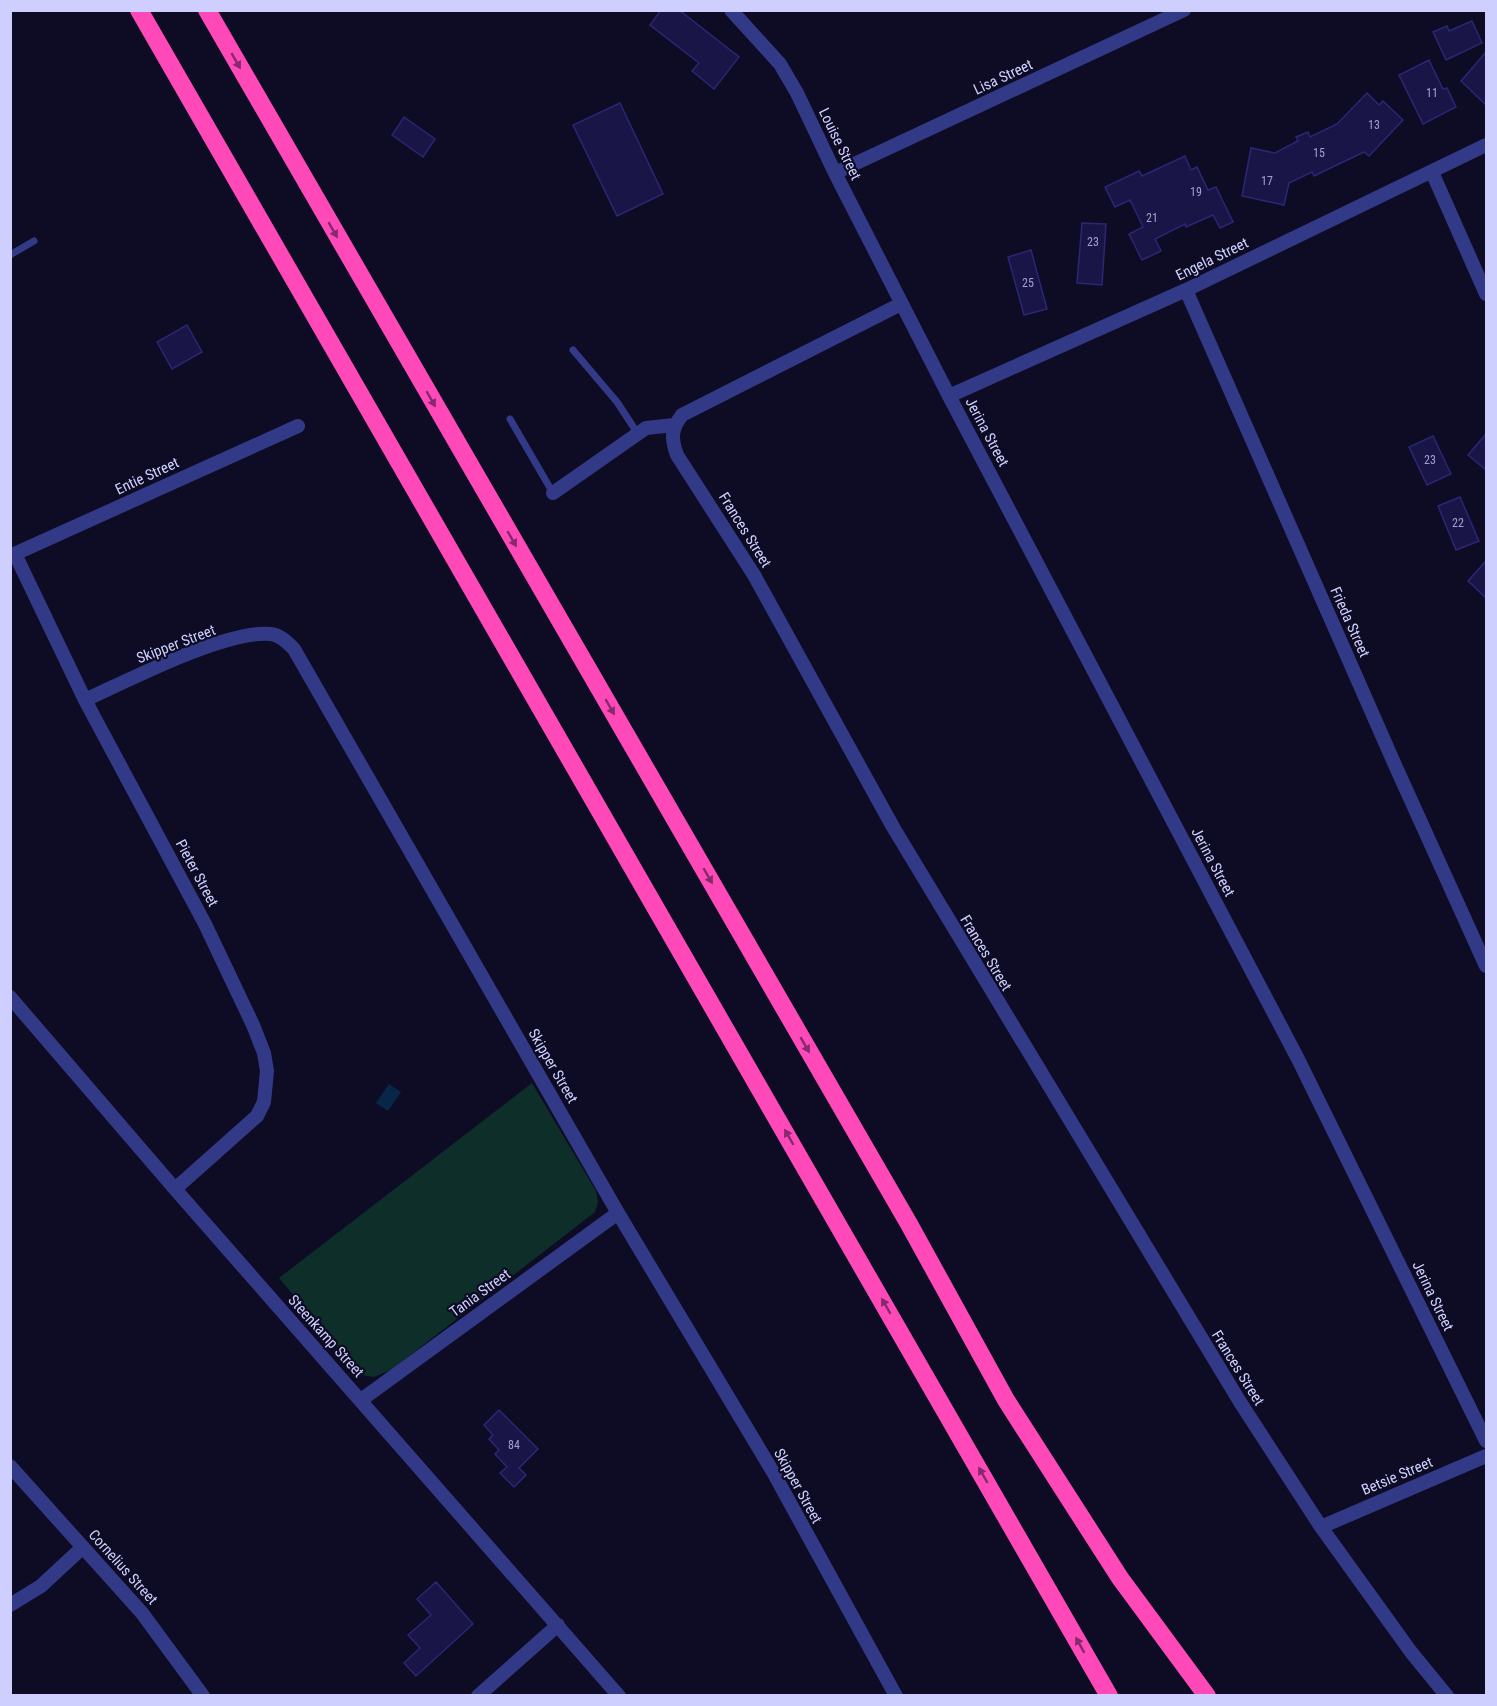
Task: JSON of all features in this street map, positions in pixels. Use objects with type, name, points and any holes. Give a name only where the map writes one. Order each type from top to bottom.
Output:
[{"type":"highway","points":[[139,10],[1109,1695]]},
{"type":"highway","points":[[207,10],[903,1213],[1006,1400],[1120,1578],[1207,1695]]},
{"type":"street","name":"Louise Street","points":[[731,10],[780,64],[797,93],[901,304]]},
{"type":"street","name":"Lisa Street","points":[[835,173],[1184,10]]},
{"type":"street","name":"Engela Street","points":[[949,396],[1186,290],[1486,145]]},
{"type":"street","points":[[1432,172],[1486,294]]},
{"type":"street","name":"Frieda Street","points":[[1186,290],[1486,966]]},
{"type":"street","points":[[554,494],[650,426],[674,425],[682,415],[695,406],[901,304]]},
{"type":"street","name":"Jerina Street","points":[[901,304],[1292,1048],[1486,1441]]},
{"type":"street","name":"Frances Street","points":[[674,425],[672,440],[677,455],[754,575],[892,827],[1183,1311],[1321,1527],[1411,1652],[1447,1695]]},
{"type":"street","name":"Entie Street","points":[[13,555],[298,426]]},
{"type":"street","name":"Pieter Street","points":[[13,555],[85,700],[205,924],[253,1026],[266,1062],[267,1086],[264,1102],[257,1116],[175,1189]]},
{"type":"street","name":"Skipper Street","points":[[85,700],[195,651],[238,639],[272,634],[283,639],[294,649],[618,1214],[773,1472],[896,1695]]},
{"type":"street","name":"Steenkamp Street","points":[[10,997],[175,1189],[619,1695]]},
{"type":"street","name":"Tania Street","points":[[361,1400],[618,1214]]},
{"type":"street","name":"Betsie Street","points":[[1321,1527],[1486,1456]]},
{"type":"street","name":"Cornelius Street","points":[[10,1466],[142,1613],[203,1695]]},
{"type":"street","points":[[10,1605],[41,1586],[83,1547]]},
{"type":"street","points":[[478,1695],[558,1625]]},
{"type":"lane","points":[[10,255],[34,241]]},
{"type":"lane","points":[[573,350],[616,402],[638,434]]},
{"type":"lane","points":[[510,418],[554,494]]},
{"type":"green space","points":[[532,1083],[596,1191],[598,1202],[595,1212],[391,1370],[374,1377],[361,1375],[279,1278]]},
{"type":"water","points":[[389,1084],[401,1092],[388,1111],[376,1103]]},
{"type":"building","points":[[661,10],[679,10],[739,57],[714,89],[692,71],[699,63],[650,25]]},
{"type":"building","points":[[1472,21],[1482,43],[1446,60],[1433,32],[1447,26],[1449,31]]},
{"type":"building","points":[[1486,52],[1486,105],[1461,81]]},
{"type":"building","points":[[1429,60],[1443,89],[1447,88],[1456,107],[1423,124],[1399,75]]},
{"type":"building","points":[[1367,93],[1379,105],[1383,101],[1403,120],[1369,156],[1364,152],[1314,176],[1312,172],[1289,183],[1284,205],[1242,196],[1251,148],[1275,153],[1298,141],[1296,137],[1308,132],[1310,137],[1337,124]]},
{"type":"building","points":[[620,103],[663,194],[617,216],[573,125]]},
{"type":"building","points":[[404,117],[435,139],[423,157],[392,135]]},
{"type":"building","points":[[1185,156],[1191,170],[1197,167],[1208,190],[1216,187],[1233,222],[1220,228],[1213,215],[1186,227],[1185,224],[1155,239],[1161,251],[1142,260],[1129,234],[1143,227],[1130,200],[1115,207],[1105,187],[1139,171],[1142,176]]},
{"type":"building","points":[[1082,223],[1106,224],[1102,285],[1077,283]]},
{"type":"building","points":[[1031,250],[1047,309],[1024,315],[1008,257]]},
{"type":"building","points":[[187,325],[202,352],[172,369],[157,342]]},
{"type":"building","points":[[1486,434],[1486,470],[1468,455]]},
{"type":"building","points":[[1433,436],[1451,474],[1427,485],[1409,447]]},
{"type":"building","points":[[1460,497],[1479,541],[1456,550],[1438,506]]},
{"type":"building","points":[[1486,561],[1486,598],[1468,581]]},
{"type":"building","points":[[499,1410],[538,1449],[519,1468],[526,1475],[514,1487],[500,1473],[507,1467],[495,1454],[499,1450],[489,1439],[493,1435],[484,1425]]},
{"type":"building","points":[[436,1582],[473,1624],[416,1676],[404,1663],[420,1648],[408,1635],[431,1615],[417,1599]]}]
